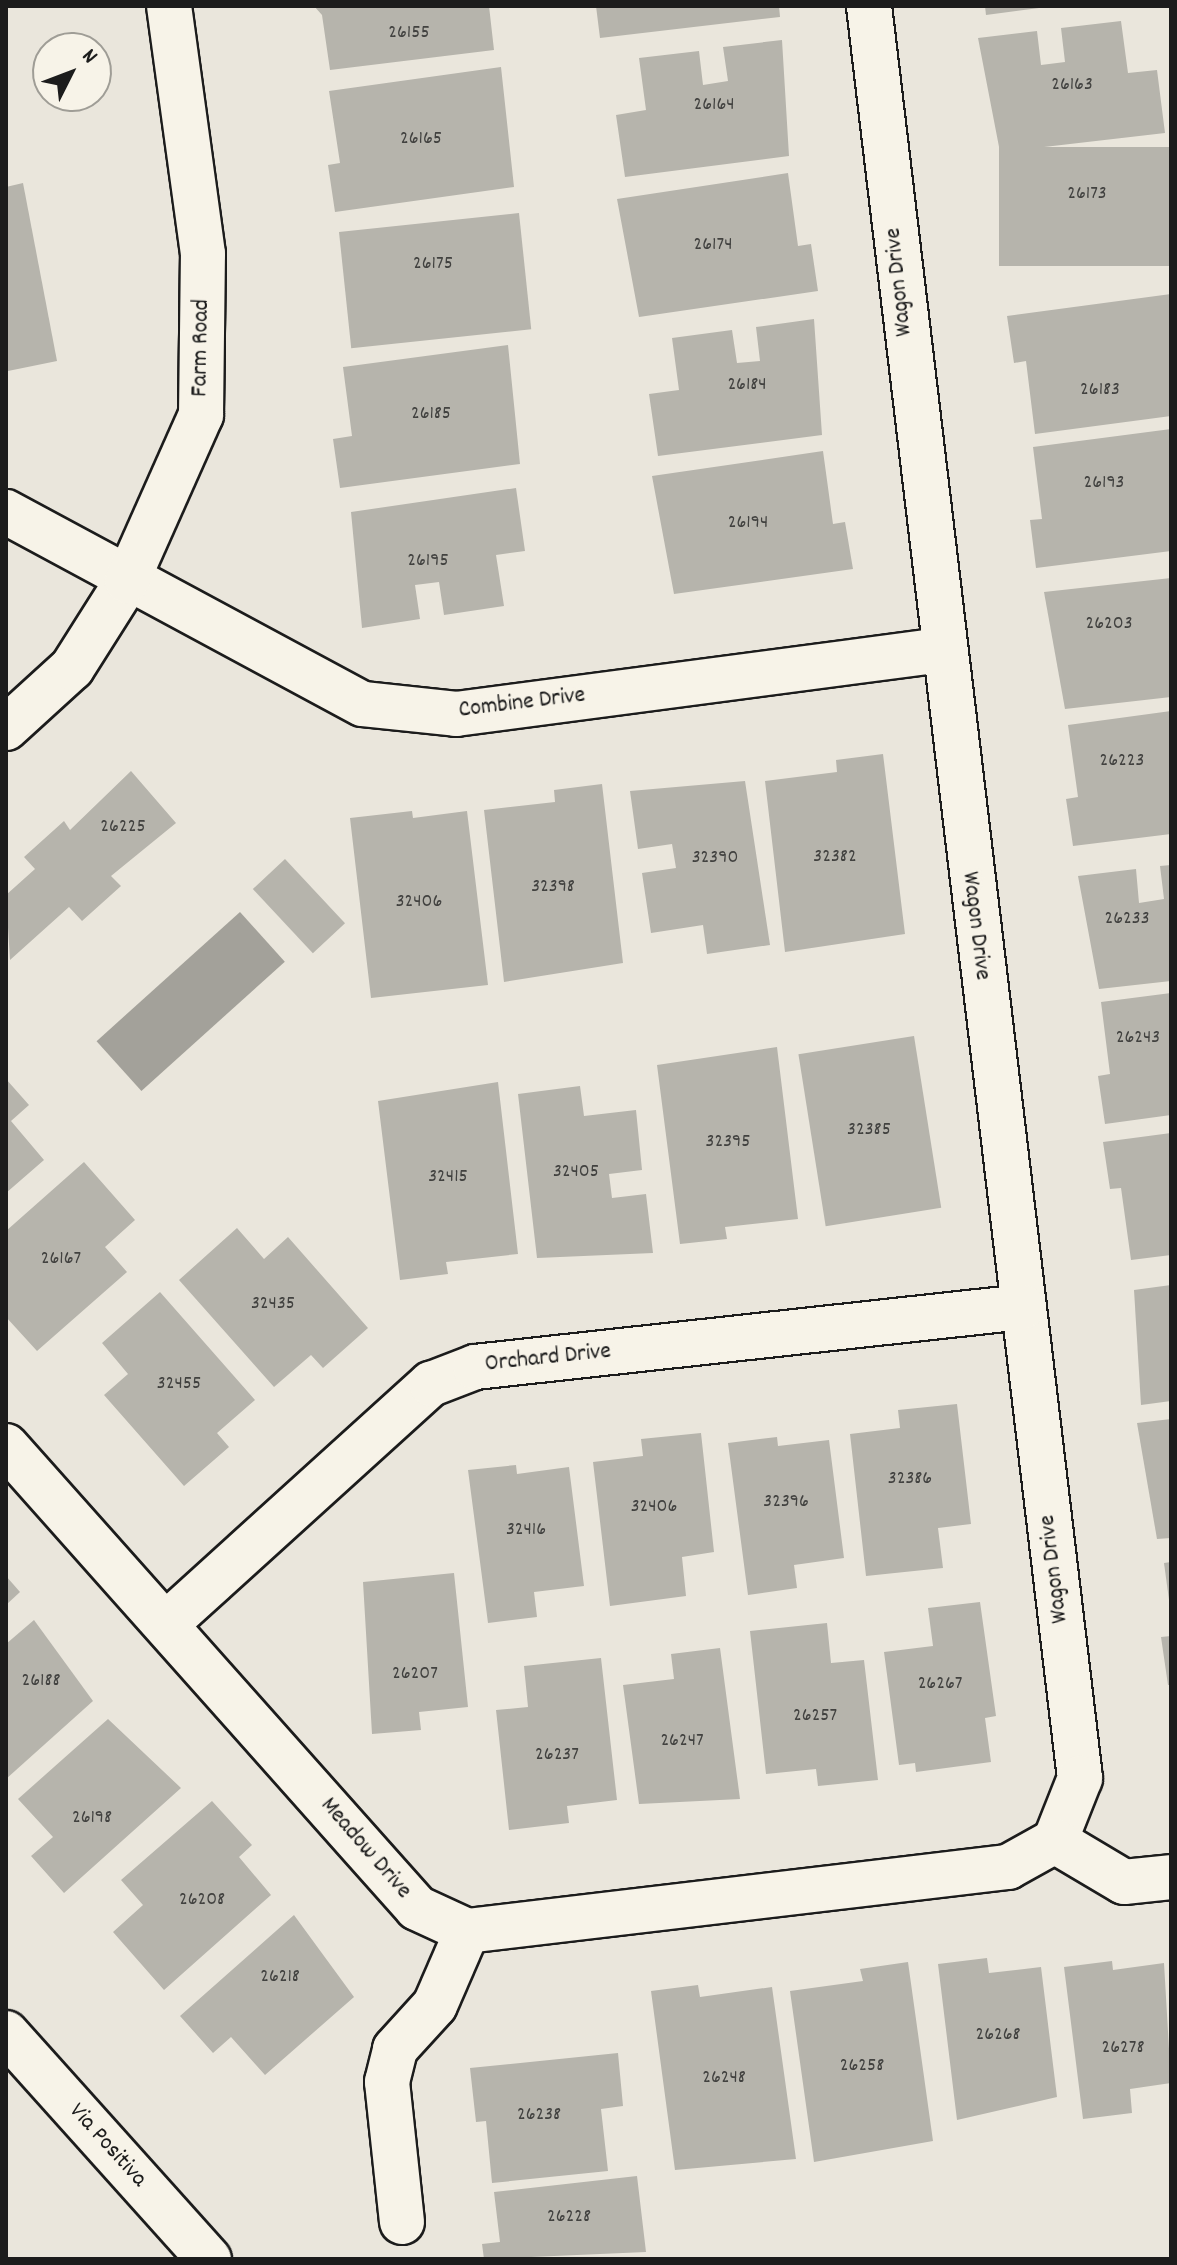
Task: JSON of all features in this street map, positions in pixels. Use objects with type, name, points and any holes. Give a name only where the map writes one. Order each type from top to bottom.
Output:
[{"type":"street","name":"Farm Road","points":[[6,728],[72,668],[127,581],[201,415],[203,254],[169,6]]},
{"type":"street","name":"Wagon Drive","points":[[869,6],[941,650],[1080,1778],[1055,1841]]},
{"type":"street","name":"Combine Drive","points":[[6,512],[127,581],[363,704],[456,714],[941,650]]},
{"type":"street","name":"Orchard Drive","points":[[166,1624],[431,1384],[475,1367],[1023,1307]]},
{"type":"street","name":"Meadow Drive","points":[[6,1446],[417,1908],[467,1931]]},
{"type":"street","points":[[402,2222],[387,2082],[395,2049],[435,2005],[467,1931],[1008,1867],[1055,1841],[1124,1882],[1171,1877]]},
{"type":"street","name":"Via Positiva","points":[[6,2033],[209,2259]]},
{"type":"shaded area","points":[[240,912],[285,962],[141,1091],[97,1041]]},
{"type":"building","points":[[314,6],[489,6],[494,50],[330,70],[322,15]]},
{"type":"building","points":[[596,6],[779,6],[780,17],[600,38]]},
{"type":"building","points":[[985,6],[1039,6],[1039,8],[986,15]]},
{"type":"building","points":[[1121,21],[1128,73],[1157,70],[1165,133],[1000,152],[978,38],[1037,31],[1041,65],[1065,62],[1061,28]]},
{"type":"building","points":[[782,40],[789,156],[625,177],[616,115],[646,110],[639,58],[699,51],[703,85],[728,81],[723,47]]},
{"type":"building","points":[[501,67],[514,187],[335,212],[328,165],[340,163],[329,91]]},
{"type":"building","points":[[999,147],[1171,147],[1171,266],[999,266]]},
{"type":"building","points":[[788,173],[798,246],[811,244],[818,291],[639,317],[617,199]]},
{"type":"building","points":[[23,183],[57,361],[8,371],[6,187]]},
{"type":"building","points":[[519,213],[531,329],[351,348],[339,232]]},
{"type":"building","points":[[1171,294],[1171,416],[1035,434],[1026,361],[1014,363],[1007,316]]},
{"type":"building","points":[[814,319],[822,435],[658,456],[649,394],[679,390],[672,338],[732,330],[737,363],[760,361],[756,327]]},
{"type":"building","points":[[508,345],[520,464],[340,488],[333,439],[352,436],[343,367]]},
{"type":"building","points":[[1171,429],[1171,551],[1036,568],[1030,520],[1042,519],[1033,447]]},
{"type":"building","points":[[823,451],[833,524],[845,522],[853,569],[674,594],[652,476]]},
{"type":"building","points":[[516,488],[525,551],[496,555],[504,606],[444,615],[439,582],[415,585],[420,619],[362,628],[351,512]]},
{"type":"building","points":[[1171,578],[1171,697],[1065,709],[1044,592]]},
{"type":"building","points":[[1171,711],[1171,834],[1073,846],[1066,799],[1078,797],[1068,725]]},
{"type":"building","points":[[883,754],[905,934],[785,952],[765,781],[837,772],[836,760]]},
{"type":"building","points":[[131,771],[176,823],[111,876],[121,886],[82,921],[69,907],[10,960],[6,895],[35,869],[24,857],[64,821],[70,830]]},
{"type":"building","points":[[745,781],[770,945],[707,954],[703,925],[651,933],[642,873],[676,868],[672,844],[638,849],[630,791]]},
{"type":"building","points":[[602,784],[623,963],[504,982],[484,810],[555,802],[554,790]]},
{"type":"building","points":[[412,811],[413,818],[467,811],[488,985],[371,998],[350,818]]},
{"type":"building","points":[[285,859],[345,923],[313,953],[253,889]]},
{"type":"building","points":[[1171,865],[1171,981],[1099,989],[1078,876],[1136,869],[1139,903],[1164,899],[1160,866]]},
{"type":"building","points":[[1171,993],[1171,1115],[1105,1124],[1098,1076],[1110,1074],[1101,1002]]},
{"type":"building","points":[[914,1036],[941,1208],[826,1226],[798,1054]]},
{"type":"building","points":[[777,1047],[798,1219],[725,1227],[727,1239],[680,1244],[657,1065]]},
{"type":"building","points":[[6,1079],[29,1105],[11,1121],[44,1160],[6,1193]]},
{"type":"building","points":[[498,1082],[518,1254],[446,1262],[448,1274],[400,1280],[378,1101]]},
{"type":"building","points":[[580,1086],[584,1116],[636,1110],[642,1170],[609,1174],[612,1198],[646,1194],[653,1253],[537,1258],[518,1094]]},
{"type":"building","points":[[1171,1133],[1171,1255],[1131,1260],[1121,1188],[1110,1189],[1103,1142]]},
{"type":"building","points":[[84,1162],[135,1220],[105,1247],[127,1272],[37,1351],[6,1317],[6,1231]]},
{"type":"building","points":[[237,1228],[264,1259],[288,1237],[368,1328],[323,1368],[311,1355],[274,1387],[179,1280]]},
{"type":"building","points":[[1171,1285],[1171,1401],[1141,1405],[1134,1290]]},
{"type":"building","points":[[160,1292],[255,1400],[217,1433],[229,1447],[184,1486],[104,1395],[128,1374],[102,1343]]},
{"type":"building","points":[[957,1404],[971,1524],[938,1528],[943,1568],[866,1576],[850,1434],[900,1428],[898,1410]]},
{"type":"building","points":[[1171,1419],[1171,1538],[1157,1539],[1137,1423]]},
{"type":"building","points":[[701,1433],[714,1552],[682,1557],[686,1596],[610,1606],[593,1462],[643,1456],[641,1439]]},
{"type":"building","points":[[777,1437],[778,1446],[829,1440],[844,1558],[794,1565],[797,1588],[748,1595],[728,1443]]},
{"type":"building","points":[[516,1465],[517,1474],[569,1467],[584,1586],[534,1592],[537,1617],[488,1623],[468,1470]]},
{"type":"building","points":[[1171,1562],[1171,1599],[1169,1600],[1164,1563]]},
{"type":"building","points":[[454,1573],[468,1707],[419,1712],[421,1730],[372,1734],[363,1582]]},
{"type":"building","points":[[6,1576],[20,1592],[6,1605]]},
{"type":"building","points":[[980,1602],[996,1716],[985,1718],[991,1762],[916,1772],[915,1763],[899,1765],[884,1652],[933,1646],[928,1608]]},
{"type":"building","points":[[34,1620],[93,1701],[6,1779],[6,1644]]},
{"type":"building","points":[[827,1623],[831,1663],[864,1660],[878,1780],[818,1786],[816,1769],[766,1774],[750,1631]]},
{"type":"building","points":[[1171,1636],[1171,1685],[1168,1685],[1161,1637]]},
{"type":"building","points":[[720,1648],[740,1799],[639,1804],[623,1685],[674,1679],[671,1654]]},
{"type":"building","points":[[601,1658],[617,1800],[567,1806],[569,1823],[509,1830],[496,1710],[528,1707],[524,1666]]},
{"type":"building","points":[[108,1719],[181,1788],[64,1893],[31,1856],[53,1837],[18,1799]]},
{"type":"building","points":[[212,1801],[252,1845],[239,1857],[271,1895],[164,1990],[113,1932],[143,1905],[121,1880]]},
{"type":"building","points":[[294,1915],[354,1997],[265,2075],[231,2037],[213,2053],[180,2016]]},
{"type":"building","points":[[987,1958],[989,1973],[1041,1967],[1057,2097],[957,2120],[938,1964]]},
{"type":"building","points":[[1112,1961],[1113,1970],[1164,1963],[1171,2083],[1130,2089],[1132,2113],[1083,2119],[1064,1967]]},
{"type":"building","points":[[908,1962],[933,2141],[814,2162],[790,1991],[863,1981],[860,1969]]},
{"type":"building","points":[[698,1985],[700,1997],[772,1987],[796,2159],[675,2170],[651,1991]]},
{"type":"building","points":[[618,2053],[623,2106],[601,2109],[608,2171],[492,2183],[486,2121],[476,2122],[470,2068]]},
{"type":"building","points":[[637,2176],[646,2252],[484,2259],[482,2244],[500,2242],[494,2192]]}]
